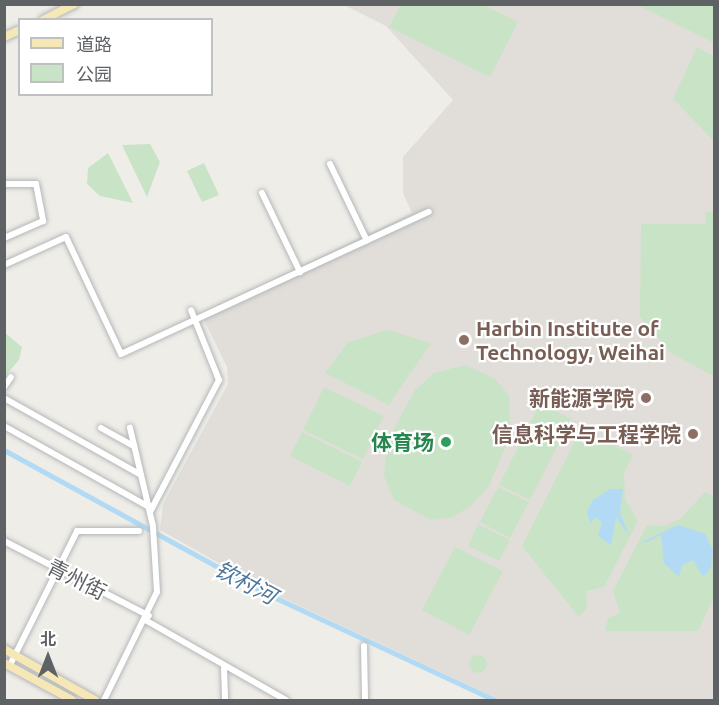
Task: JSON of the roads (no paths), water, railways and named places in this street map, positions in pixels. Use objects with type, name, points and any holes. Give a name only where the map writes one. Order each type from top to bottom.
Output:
[{"type":"main road","points":[[47,18],[75,4]]},
{"type":"main road","points":[[4,37],[18,31]]},
{"type":"main road","points":[[4,649],[15,653],[95,700]]},
{"type":"main road","points":[[7,664],[72,700]]},
{"type":"street","points":[[330,164],[367,241]]},
{"type":"street","points":[[4,184],[36,184],[43,221],[4,238]]},
{"type":"street","points":[[262,193],[300,272]]},
{"type":"street","points":[[4,265],[66,237],[121,354],[429,212]]},
{"type":"street","points":[[149,510],[219,380],[197,320],[191,310]]},
{"type":"street","points":[[4,387],[11,377]]},
{"type":"street","points":[[4,398],[141,475]]},
{"type":"street","points":[[4,426],[149,510]]},
{"type":"street","points":[[101,428],[135,446]]},
{"type":"street","points":[[104,700],[148,619],[157,592],[153,526],[130,428]]},
{"type":"street","points":[[7,664],[15,653],[77,531],[139,531]]},
{"type":"street","name":"青州街","points":[[4,541],[148,619],[224,668],[286,700]]},
{"type":"street","points":[[364,646],[365,700]]},
{"type":"street","points":[[224,668],[225,700]]},
{"type":"water","points":[[610,489],[623,489],[620,513],[630,537],[616,517],[611,545],[598,536],[602,522],[595,517],[590,524],[587,511],[593,500]]},
{"type":"water","points":[[678,525],[705,534],[713,550],[711,568],[703,577],[693,560],[682,565],[679,577],[664,563],[661,535],[640,543]]},
{"type":"waterway","name":"钦村河","points":[[4,450],[263,592],[495,700]]},
{"type":"place","name":"Harbin Institute of Technology, Weihai","points":[[464,340]]},
{"type":"place","name":"新能源学院","points":[[646,398]]},
{"type":"place","name":"信息科学与工程学院","points":[[693,434]]},
{"type":"place","name":"体育场","points":[[446,442]]}]
